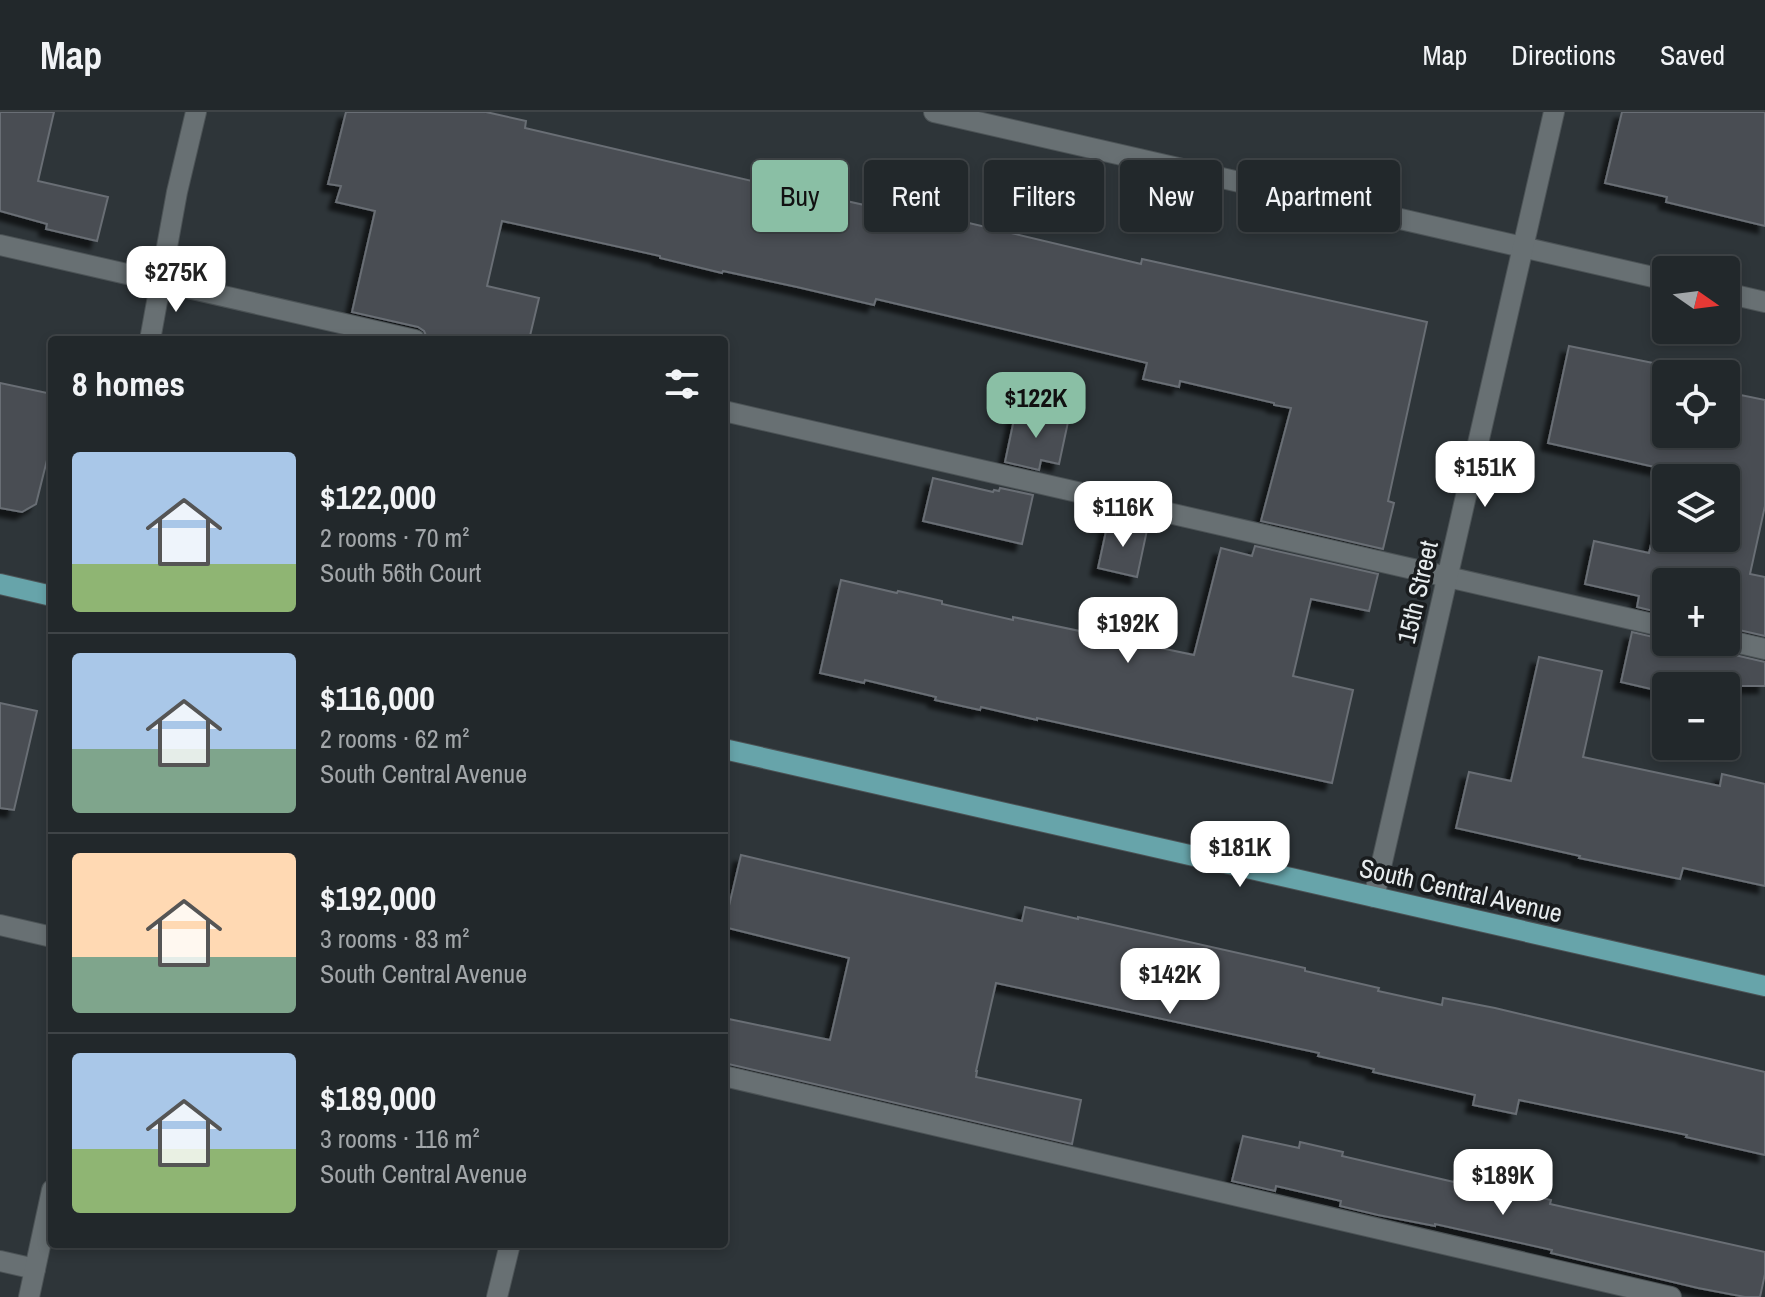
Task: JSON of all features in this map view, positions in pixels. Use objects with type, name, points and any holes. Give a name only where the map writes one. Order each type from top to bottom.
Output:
[{"type":"main road","points":[[0,584],[48,595]]},
{"type":"main road","name":"South Central Avenue","points":[[728,750],[1765,986]]},
{"type":"street","points":[[151,336],[177,192],[196,112]]},
{"type":"street","points":[[934,112],[1652,277]]},
{"type":"street","name":"15th Street","points":[[1374,897],[1554,112]]},
{"type":"street","points":[[0,245],[398,336]]},
{"type":"street","points":[[1740,296],[1765,302]]},
{"type":"street","points":[[728,412],[1652,624]]},
{"type":"street","points":[[1740,643],[1765,649]]},
{"type":"street","points":[[0,925],[48,936]]},
{"type":"street","points":[[728,1077],[1671,1297]]},
{"type":"street","points":[[29,1297],[48,1209]]},
{"type":"street","points":[[497,1297],[509,1248]]},
{"type":"street","points":[[0,1261],[35,1269]]},
{"type":"building","points":[[0,112],[54,112],[38,181],[108,197],[97,241],[46,229],[47,224],[0,211]]},
{"type":"building","points":[[346,112],[486,112],[526,121],[525,128],[752,181],[752,232],[848,232],[848,201],[864,205],[864,232],[968,232],[968,223],[984,227],[984,232],[1007,232],[1141,264],[1142,259],[1427,322],[1388,501],[1394,503],[1383,549],[1261,521],[1291,408],[1180,381],[1179,387],[1143,379],[1147,363],[876,299],[874,305],[502,221],[487,286],[539,298],[530,336],[426,336],[418,327],[352,312],[375,211],[336,202],[341,186],[328,184]]},
{"type":"building","points":[[1622,112],[1765,112],[1765,226],[1666,202],[1667,197],[1605,183]]},
{"type":"building","points":[[1569,346],[1652,363],[1652,448],[1740,448],[1740,395],[1765,400],[1765,506],[1750,574],[1765,577],[1765,636],[1740,630],[1740,568],[1652,568],[1652,611],[1637,607],[1639,596],[1585,584],[1594,541],[1649,553],[1652,540],[1652,552],[1740,552],[1740,464],[1652,466],[1548,443]]},
{"type":"building","points":[[0,383],[48,393],[48,456],[36,504],[22,512],[0,508]]},
{"type":"building","points":[[1016,410],[1068,422],[1059,464],[1041,460],[1039,470],[1005,462]]},
{"type":"building","points":[[933,478],[993,492],[1000,488],[1033,495],[1022,544],[923,521]]},
{"type":"building","points":[[1108,522],[1147,530],[1137,577],[1098,568]]},
{"type":"building","points":[[1255,546],[1378,574],[1369,611],[1311,599],[1293,676],[1353,690],[1332,783],[1037,718],[981,707],[980,710],[865,680],[864,683],[820,673],[841,580],[942,601],[942,604],[1013,620],[1013,617],[1194,655],[1221,548],[1252,556]]},
{"type":"building","points":[[1632,632],[1652,637],[1652,656],[1739,656],[1765,662],[1765,686],[1740,686],[1740,672],[1652,672],[1652,689],[1621,682]]},
{"type":"building","points":[[1539,657],[1602,671],[1583,757],[1720,786],[1722,774],[1765,784],[1765,886],[1683,868],[1680,879],[1456,828],[1469,772],[1511,781]]},
{"type":"building","points":[[0,703],[37,711],[14,810],[0,808]]},
{"type":"building","points":[[741,855],[1022,921],[1025,907],[1305,968],[1305,971],[1379,988],[1378,991],[1442,1005],[1443,998],[1495,1008],[1765,1072],[1765,1155],[1687,1135],[1519,1100],[1516,1114],[1473,1105],[1475,1095],[1373,1072],[1374,1069],[1318,1056],[1319,1053],[996,983],[976,1077],[1081,1100],[1072,1144],[728,1064],[728,1019],[830,1040],[849,958],[728,928],[728,910]]},
{"type":"building","points":[[1243,1136],[1299,1148],[1300,1142],[1343,1152],[1342,1156],[1551,1200],[1550,1204],[1765,1252],[1765,1274],[1760,1297],[1698,1288],[1551,1253],[1552,1250],[1435,1224],[1378,1215],[1340,1206],[1341,1201],[1276,1186],[1275,1191],[1232,1181]]}]
